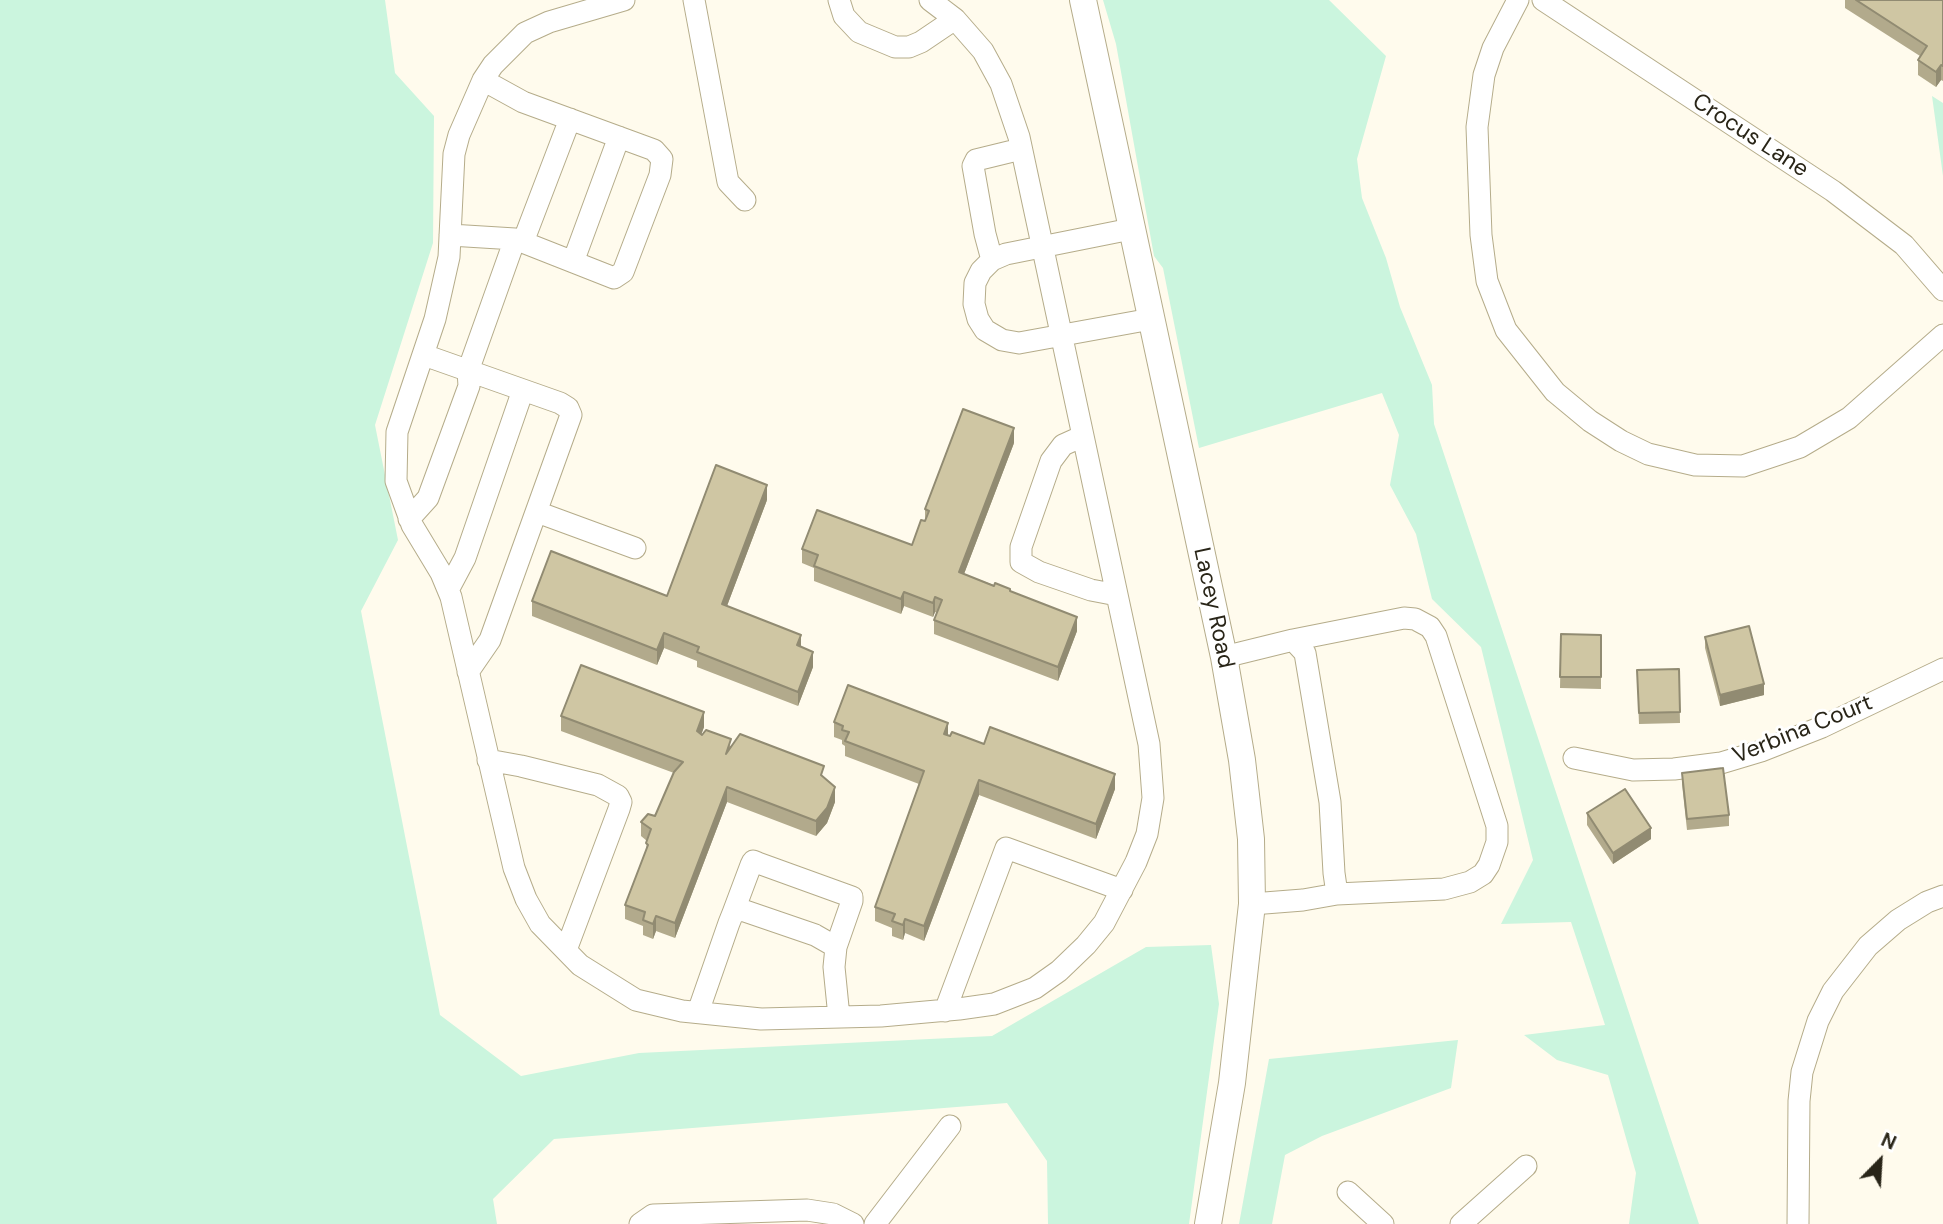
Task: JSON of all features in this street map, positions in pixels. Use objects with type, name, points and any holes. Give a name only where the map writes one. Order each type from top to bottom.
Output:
[{"type":"main road","name":"Lacey Road","points":[[1083,0],[1224,657],[1242,761],[1251,839],[1252,904],[1232,1083],[1208,1224]]},
{"type":"street","points":[[624,0],[548,22],[525,33],[493,65],[483,80],[454,153],[449,257],[435,319],[402,412],[396,444],[396,481],[409,519],[448,590],[514,869],[540,924],[580,965],[636,1000],[698,1012],[761,1019],[945,1011],[994,1004],[1035,988],[1059,971],[1104,923],[1136,862],[1147,834],[1153,798],[1149,744],[1021,149],[1001,84],[983,51],[955,19],[930,0]]},
{"type":"street","points":[[694,0],[728,182],[745,200]]},
{"type":"street","points":[[839,0],[844,16],[859,32],[895,47],[909,47],[921,42],[955,19]]},
{"type":"street","points":[[1518,0],[1493,48],[1484,75],[1477,127],[1480,222],[1487,281],[1506,330],[1555,392],[1590,421],[1620,441],[1647,454],[1695,465],[1743,466],[1800,447],[1849,418],[1943,335]]},
{"type":"street","name":"Crocus Lane","points":[[1543,0],[1833,191],[1904,245],[1943,290]]},
{"type":"street","points":[[450,235],[519,240],[614,278],[623,272],[660,174],[662,159],[654,150],[523,102],[483,80]]},
{"type":"street","points":[[409,519],[428,498],[469,386],[468,371],[570,119]]},
{"type":"street","points":[[573,262],[619,137]]},
{"type":"street","points":[[992,260],[973,166],[976,160],[1021,149]]},
{"type":"street","points":[[1131,229],[1006,254],[992,260],[981,271],[975,283],[974,304],[978,319],[985,330],[1002,340],[1019,343],[1151,319]]},
{"type":"street","points":[[424,355],[560,403],[568,408],[571,415],[490,640],[468,672]]},
{"type":"street","points":[[448,590],[466,558],[523,390]]},
{"type":"street","points":[[1083,436],[1063,445],[1051,461],[1021,547],[1021,562],[1039,572],[1091,590],[1117,595]]},
{"type":"street","points":[[537,512],[635,548]]},
{"type":"street","points":[[1224,657],[1404,618],[1415,619],[1430,627],[1436,636],[1497,826],[1497,842],[1489,864],[1483,874],[1470,882],[1444,889],[1338,894],[1252,904]]},
{"type":"street","points":[[1293,640],[1305,653],[1330,802],[1334,873],[1338,894]]},
{"type":"street","name":"Verbina Court","points":[[1574,758],[1633,769],[1674,769],[1721,762],[1761,751],[1822,727],[1943,669]]},
{"type":"street","points":[[488,760],[598,785],[618,796],[621,802],[566,950]]},
{"type":"street","points":[[945,1011],[1006,848],[1122,890]]},
{"type":"street","points":[[698,1012],[753,861],[852,897],[836,947],[834,967],[839,1017]]},
{"type":"street","points":[[1798,1224],[1799,1101],[1802,1072],[1818,1021],[1833,991],[1868,946],[1898,920],[1943,895]]},
{"type":"street","points":[[733,913],[742,910],[815,935],[836,947]]},
{"type":"street","points":[[874,1224],[950,1126]]},
{"type":"street","points":[[1461,1224],[1526,1166]]},
{"type":"street","points":[[1348,1192],[1383,1224]]},
{"type":"street","points":[[640,1224],[653,1215],[807,1210],[833,1214],[853,1224]]},
{"type":"green space","points":[[0,0],[385,0],[395,73],[434,116],[433,243],[375,425],[398,540],[361,611],[440,1015],[521,1076],[639,1053],[992,1036],[1146,947],[1211,945],[1219,1004],[1189,1224],[1048,1224],[1047,1161],[1007,1103],[554,1139],[493,1199],[497,1224],[0,1224]]},
{"type":"green space","points":[[1103,0],[1329,0],[1386,56],[1357,159],[1362,198],[1386,258],[1400,307],[1432,385],[1434,424],[1699,1224],[1629,1224],[1636,1173],[1608,1075],[1557,1060],[1524,1035],[1605,1025],[1571,922],[1501,924],[1533,860],[1481,647],[1432,599],[1416,534],[1390,485],[1399,435],[1382,393],[1199,448],[1163,268],[1154,256],[1116,44]]},
{"type":"green space","points":[[1932,96],[1943,103],[1943,176]]},
{"type":"green space","points":[[1458,1040],[1451,1088],[1322,1136],[1285,1155],[1272,1224],[1239,1224],[1269,1059]]},
{"type":"building","points":[[1856,0],[1943,0],[1943,66],[1936,72],[1918,60],[1927,46]]},
{"type":"building","points":[[963,409],[1014,428],[959,572],[994,586],[995,583],[1077,617],[1058,667],[934,620],[942,600],[935,597],[933,603],[904,592],[901,599],[814,566],[818,555],[802,549],[817,510],[912,545],[921,520],[925,521],[929,511],[925,509]]},
{"type":"building","points":[[716,465],[767,485],[722,604],[801,635],[797,645],[813,652],[798,692],[697,652],[699,647],[664,633],[657,650],[532,601],[551,551],[667,596]]},
{"type":"building","points":[[1749,626],[1764,684],[1720,695],[1705,637]]},
{"type":"building","points":[[1561,634],[1601,635],[1601,677],[1560,677]]},
{"type":"building","points":[[581,665],[704,712],[697,731],[702,735],[706,730],[731,739],[726,754],[740,734],[824,766],[821,775],[835,787],[827,808],[816,821],[727,787],[675,923],[656,916],[653,924],[643,920],[645,912],[625,905],[648,845],[646,843],[651,829],[641,822],[648,814],[655,816],[674,772],[683,762],[561,716]]},
{"type":"building","points":[[1679,669],[1680,712],[1639,713],[1637,670]]},
{"type":"building","points":[[848,685],[948,723],[944,734],[950,736],[952,732],[984,744],[990,727],[1115,774],[1096,824],[979,780],[924,926],[905,919],[903,925],[892,921],[895,914],[875,907],[924,771],[845,741],[849,732],[842,730],[843,726],[834,722]]},
{"type":"building","points":[[1723,768],[1729,815],[1687,819],[1682,773]]},
{"type":"building","points":[[1625,789],[1651,828],[1613,853],[1587,813]]}]
